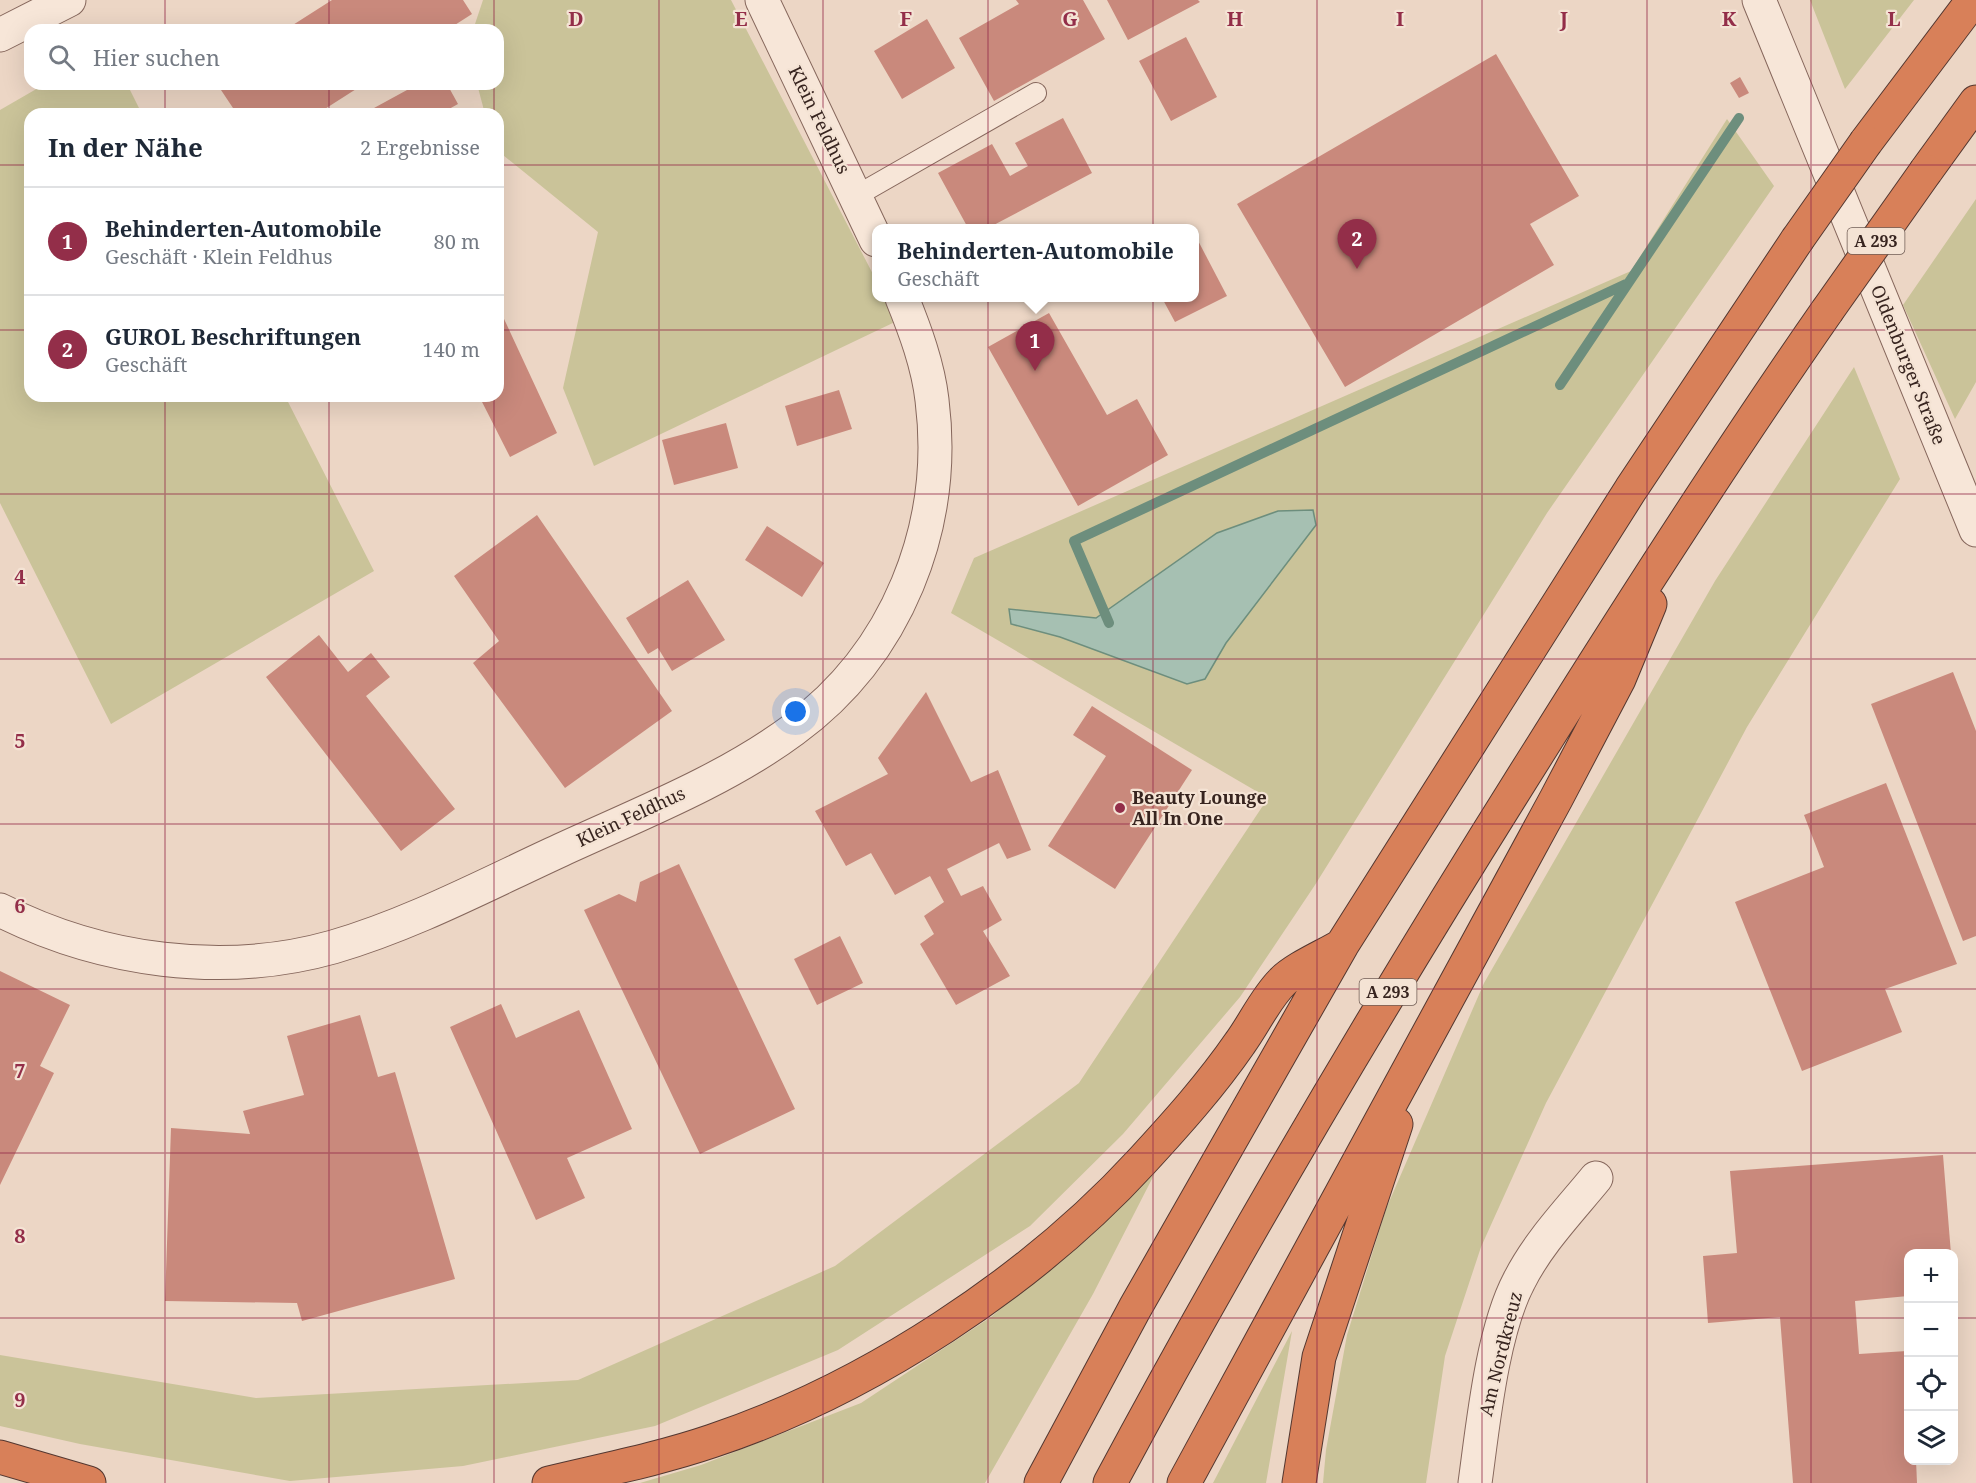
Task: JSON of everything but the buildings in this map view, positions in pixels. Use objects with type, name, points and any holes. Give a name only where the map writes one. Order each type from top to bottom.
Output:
[{"type":"highway","points":[[1041,1483],[1135,1308],[1342,945],[1631,489],[1797,240],[1866,142],[1973,0]]},
{"type":"highway","name":"A 293","points":[[1110,1483],[1191,1332],[1406,962],[1689,514],[1827,311],[1976,102]]},
{"type":"highway","points":[[1184,1483],[1619,679],[1689,514]]},
{"type":"highway","points":[[549,1483],[712,1441],[779,1414],[845,1383],[909,1347],[970,1308],[1029,1264],[1084,1217],[1140,1163],[1198,1097],[1239,1045],[1282,981],[1342,945]]},
{"type":"highway","points":[[1299,1483],[1320,1357],[1422,1044]]},
{"type":"highway","points":[[0,1457],[89,1483]]},
{"type":"street","points":[[0,35],[69,0]]},
{"type":"street","name":"Klein Feldhus","points":[[762,0],[872,231]]},
{"type":"street","name":"Oldenburger Straße","points":[[1759,0],[1976,530]]},
{"type":"street","name":"Klein Feldhus","points":[[0,910],[77,942],[158,958],[234,961],[315,951],[390,927],[447,902],[712,779],[778,741],[821,708],[867,658],[904,594],[925,534],[935,468],[932,398],[925,363],[904,302]]},
{"type":"street","name":"Am Nordkreuz","points":[[1475,1483],[1493,1370],[1512,1296],[1541,1247],[1596,1178]]},
{"type":"lane","points":[[856,196],[1036,93]]},
{"type":"shaded area","points":[[483,0],[731,0],[872,272],[872,302],[887,302],[897,321],[594,466],[563,388],[598,232],[504,156],[504,108],[483,108],[479,90],[504,90],[504,24],[475,24]]},
{"type":"shaded area","points":[[1810,0],[1914,0],[1845,89]]},
{"type":"shaded area","points":[[35,90],[130,90],[139,108],[24,108],[24,402],[288,402],[374,571],[111,724],[0,503],[0,110]]},
{"type":"shaded area","points":[[1727,119],[1774,186],[1547,513],[1315,885],[1240,997],[1123,1134],[1030,1226],[838,1350],[655,1426],[463,1466],[290,1481],[80,1444],[0,1426],[0,1355],[256,1398],[578,1380],[835,1266],[1079,1083],[1268,798],[951,613],[974,558],[1631,271]],"holes":[[[1217,533],[1226,643],[1205,679],[1187,684],[1060,637],[1011,624],[1010,609],[1096,618]]]},
{"type":"shaded area","points":[[1976,199],[1976,382],[1955,419],[1903,305]]},
{"type":"shaded area","points":[[1854,367],[1900,479],[1747,727],[1546,1103],[1481,1247],[1445,1356],[1426,1483],[1323,1483],[1326,1450],[1347,1335],[1386,1209],[1484,983],[1715,581]]},
{"type":"shaded area","points":[[1313,510],[1316,525],[1226,643],[1205,679],[1187,684],[1060,637],[1011,624],[1009,609],[1096,618],[1217,533],[1278,511]]},
{"type":"shaded area","points":[[1155,1173],[1093,1294],[985,1483],[640,1483],[701,1465],[861,1403],[991,1317]]},
{"type":"shaded area","points":[[1292,1331],[1266,1483],[1213,1483]]},
{"type":"waterway","points":[[1560,385],[1739,118]]},
{"type":"waterway","points":[[1109,623],[1074,541],[1626,284]]},
{"type":"place","name":"GUROL Beschriftungen","points":[[1357,269]]},
{"type":"place","name":"Behinderten-Automobile","points":[[1035,371]]},
{"type":"place","name":"Beauty Lounge All In One","points":[[1120,808]]}]
